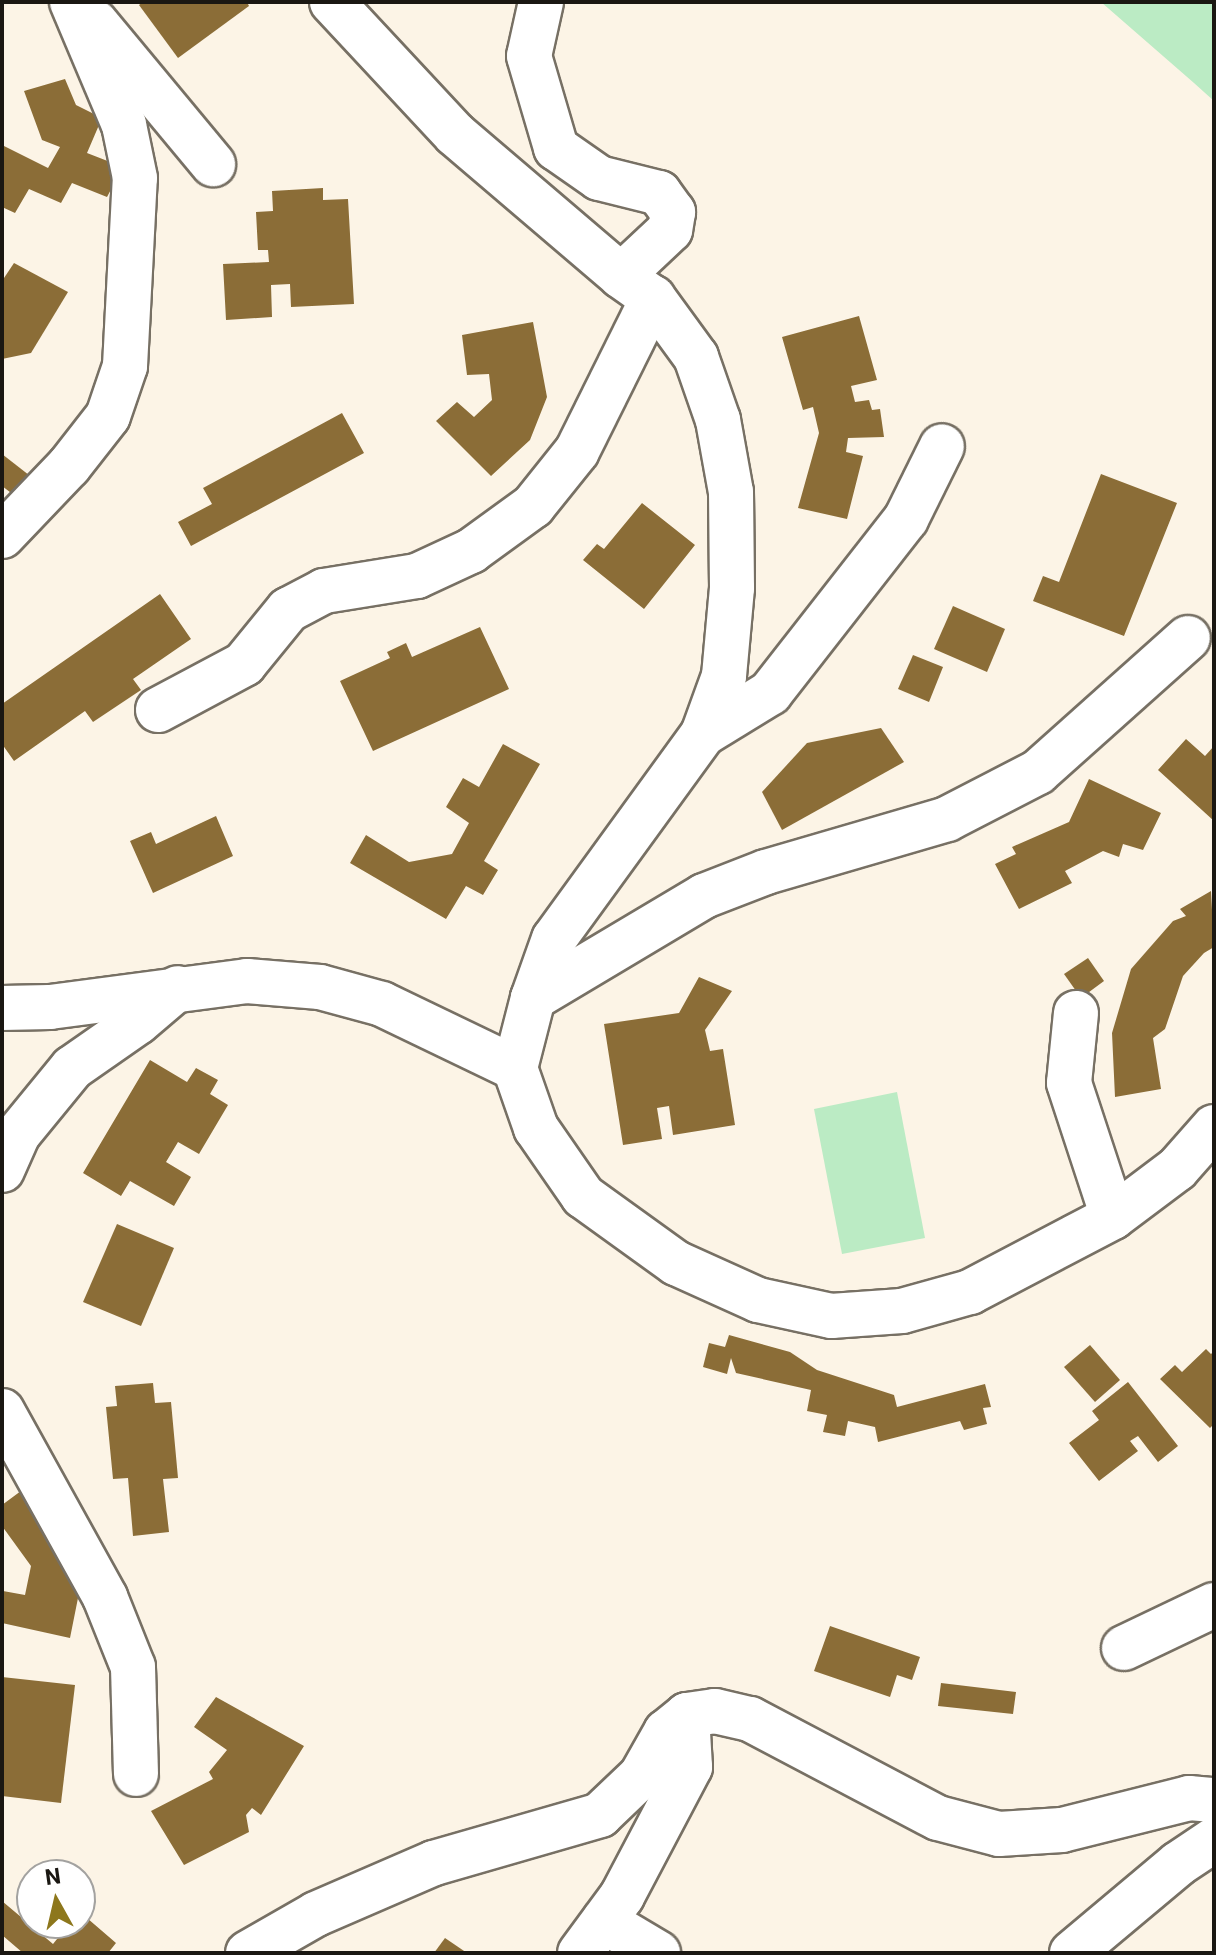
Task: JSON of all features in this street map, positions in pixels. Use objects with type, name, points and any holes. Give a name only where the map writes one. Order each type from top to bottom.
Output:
[{"type":"street","points":[[2,536],[69,466],[108,416],[125,366],[135,178],[124,125],[72,2]]},
{"type":"street","points":[[78,2],[213,164]]},
{"type":"street","points":[[332,2],[455,134],[637,287],[696,357],[718,420],[731,492],[732,588],[724,676],[703,734],[554,939],[533,998],[515,1068],[536,1128],[583,1196],[676,1263],[758,1300],[831,1316],[902,1311],[970,1292],[1113,1217],[1177,1169],[1214,1127]]},
{"type":"street","points":[[158,710],[244,664],[288,610],[324,591],[417,576],[471,551],[533,506],[577,451],[637,287],[670,230],[673,212],[659,193],[599,178],[556,148],[529,56],[541,2]]},
{"type":"street","points":[[703,734],[770,693],[906,519],[942,446]]},
{"type":"street","points":[[533,998],[704,896],[766,872],[947,819],[1038,772],[1188,638]]},
{"type":"street","points":[[2,1008],[50,1007],[247,981],[320,987],[382,1004],[515,1068]]},
{"type":"street","points":[[2,1170],[18,1134],[72,1068],[138,1022],[178,988]]},
{"type":"street","points":[[1076,1013],[1069,1083],[1113,1217]]},
{"type":"street","points":[[2,1411],[105,1597],[133,1667],[136,1774]]},
{"type":"street","points":[[1124,1648],[1214,1605]]},
{"type":"street","points":[[248,1953],[316,1914],[434,1863],[600,1815],[641,1776],[666,1732],[687,1715],[715,1711],[750,1719],[938,1818],[999,1834],[1062,1830],[1189,1798],[1214,1800]]},
{"type":"street","points":[[658,1953],[592,1937],[622,1896],[690,1767],[687,1715]]},
{"type":"street","points":[[1072,1953],[1178,1864],[1214,1840]]},
{"type":"green space","points":[[1101,2],[1214,2],[1214,101],[1194,83]]},
{"type":"green space","points":[[897,1092],[925,1238],[842,1254],[814,1109]]},
{"type":"building","points":[[143,2],[247,2],[249,6],[178,58],[139,5]]},
{"type":"building","points":[[65,79],[76,105],[102,118],[87,153],[123,167],[107,197],[72,183],[61,203],[29,189],[15,213],[2,207],[2,145],[48,168],[60,147],[42,140],[24,91]]},
{"type":"building","points":[[323,188],[323,200],[348,199],[354,304],[291,307],[290,284],[271,285],[272,317],[226,320],[223,264],[269,262],[268,250],[258,250],[256,212],[273,211],[272,191]]},
{"type":"building","points":[[14,263],[68,292],[31,353],[2,359],[2,281]]},
{"type":"building","points":[[859,316],[877,380],[851,386],[855,402],[869,400],[872,410],[880,409],[884,437],[848,438],[846,452],[863,456],[847,519],[798,508],[819,433],[813,407],[803,410],[782,337]]},
{"type":"building","points":[[533,322],[547,397],[530,440],[491,476],[436,421],[457,402],[474,417],[492,400],[489,374],[467,375],[462,335]]},
{"type":"building","points":[[342,413],[364,453],[191,546],[178,522],[212,504],[203,488]]},
{"type":"building","points":[[2,454],[34,479],[19,499],[2,486]]},
{"type":"building","points":[[1101,474],[1177,503],[1124,636],[1033,601],[1043,576],[1059,582]]},
{"type":"building","points":[[642,503],[695,545],[644,609],[583,560],[597,544],[604,549]]},
{"type":"building","points":[[160,594],[191,639],[133,679],[141,690],[93,722],[85,711],[14,761],[2,744],[2,704]]},
{"type":"building","points":[[953,606],[1005,629],[987,672],[934,649]]},
{"type":"building","points":[[480,627],[509,689],[373,751],[340,681],[390,658],[387,652],[406,643],[412,657]]},
{"type":"building","points":[[913,655],[943,667],[929,702],[898,689]]},
{"type":"building","points":[[881,728],[904,762],[782,830],[762,792],[807,743]]},
{"type":"building","points":[[1186,739],[1205,756],[1214,746],[1214,821],[1158,770]]},
{"type":"building","points":[[503,744],[540,764],[484,861],[498,870],[483,895],[466,886],[446,919],[350,863],[366,835],[409,862],[452,854],[469,823],[446,807],[463,778],[479,787]]},
{"type":"building","points":[[1089,779],[1161,813],[1143,850],[1123,844],[1119,857],[1103,851],[1065,871],[1072,883],[1019,909],[995,864],[1016,854],[1012,847],[1069,822]]},
{"type":"building","points":[[216,816],[233,856],[153,893],[130,841],[151,832],[156,844]]},
{"type":"building","points":[[1211,891],[1214,947],[1204,953],[1183,976],[1165,1029],[1153,1038],[1161,1089],[1115,1097],[1112,1033],[1131,969],[1173,921],[1186,916],[1180,909]]},
{"type":"building","points":[[1088,958],[1104,981],[1081,998],[1064,974]]},
{"type":"building","points":[[699,977],[732,991],[705,1030],[710,1051],[723,1049],[735,1125],[673,1135],[669,1106],[657,1108],[662,1139],[623,1145],[604,1024],[679,1013]]},
{"type":"building","points":[[150,1060],[187,1082],[196,1068],[218,1080],[210,1094],[228,1105],[199,1154],[178,1142],[166,1162],[191,1177],[174,1206],[130,1181],[121,1196],[83,1173]]},
{"type":"building","points":[[117,1224],[174,1248],[141,1326],[83,1302]]},
{"type":"building","points":[[729,1335],[790,1352],[817,1370],[894,1395],[897,1407],[985,1384],[991,1407],[983,1408],[987,1424],[964,1430],[960,1421],[878,1442],[875,1427],[848,1421],[845,1436],[823,1432],[827,1415],[807,1411],[811,1390],[736,1373],[731,1358],[727,1374],[703,1367],[709,1343],[725,1347]]},
{"type":"building","points":[[1090,1345],[1120,1380],[1095,1402],[1064,1367]]},
{"type":"building","points":[[1206,1349],[1211,1354],[1214,1351],[1214,1424],[1210,1428],[1160,1379],[1175,1365],[1182,1372]]},
{"type":"building","points":[[1128,1382],[1178,1446],[1158,1462],[1138,1436],[1130,1441],[1138,1451],[1099,1481],[1069,1443],[1099,1420],[1092,1411]]},
{"type":"building","points":[[153,1383],[155,1403],[171,1402],[178,1478],[163,1479],[169,1532],[133,1536],[128,1478],[113,1479],[106,1407],[117,1406],[115,1386]]},
{"type":"building","points":[[25,1488],[84,1568],[70,1638],[2,1623],[3,1591],[25,1595],[31,1566],[2,1526],[2,1505]]},
{"type":"building","points":[[830,1626],[920,1657],[912,1680],[897,1675],[890,1697],[814,1671]]},
{"type":"building","points":[[2,1677],[75,1685],[61,1803],[2,1796]]},
{"type":"building","points":[[941,1683],[1016,1692],[1013,1714],[938,1706]]},
{"type":"building","points":[[216,1697],[304,1746],[261,1815],[252,1808],[246,1815],[249,1832],[184,1865],[151,1811],[213,1779],[209,1772],[227,1750],[194,1727]]},
{"type":"building","points":[[2,1901],[16,1913],[16,1939],[47,1939],[53,1944],[57,1939],[96,1939],[96,1926],[116,1943],[108,1953],[23,1953],[2,1935]]},
{"type":"building","points":[[445,1938],[467,1953],[434,1953]]}]
